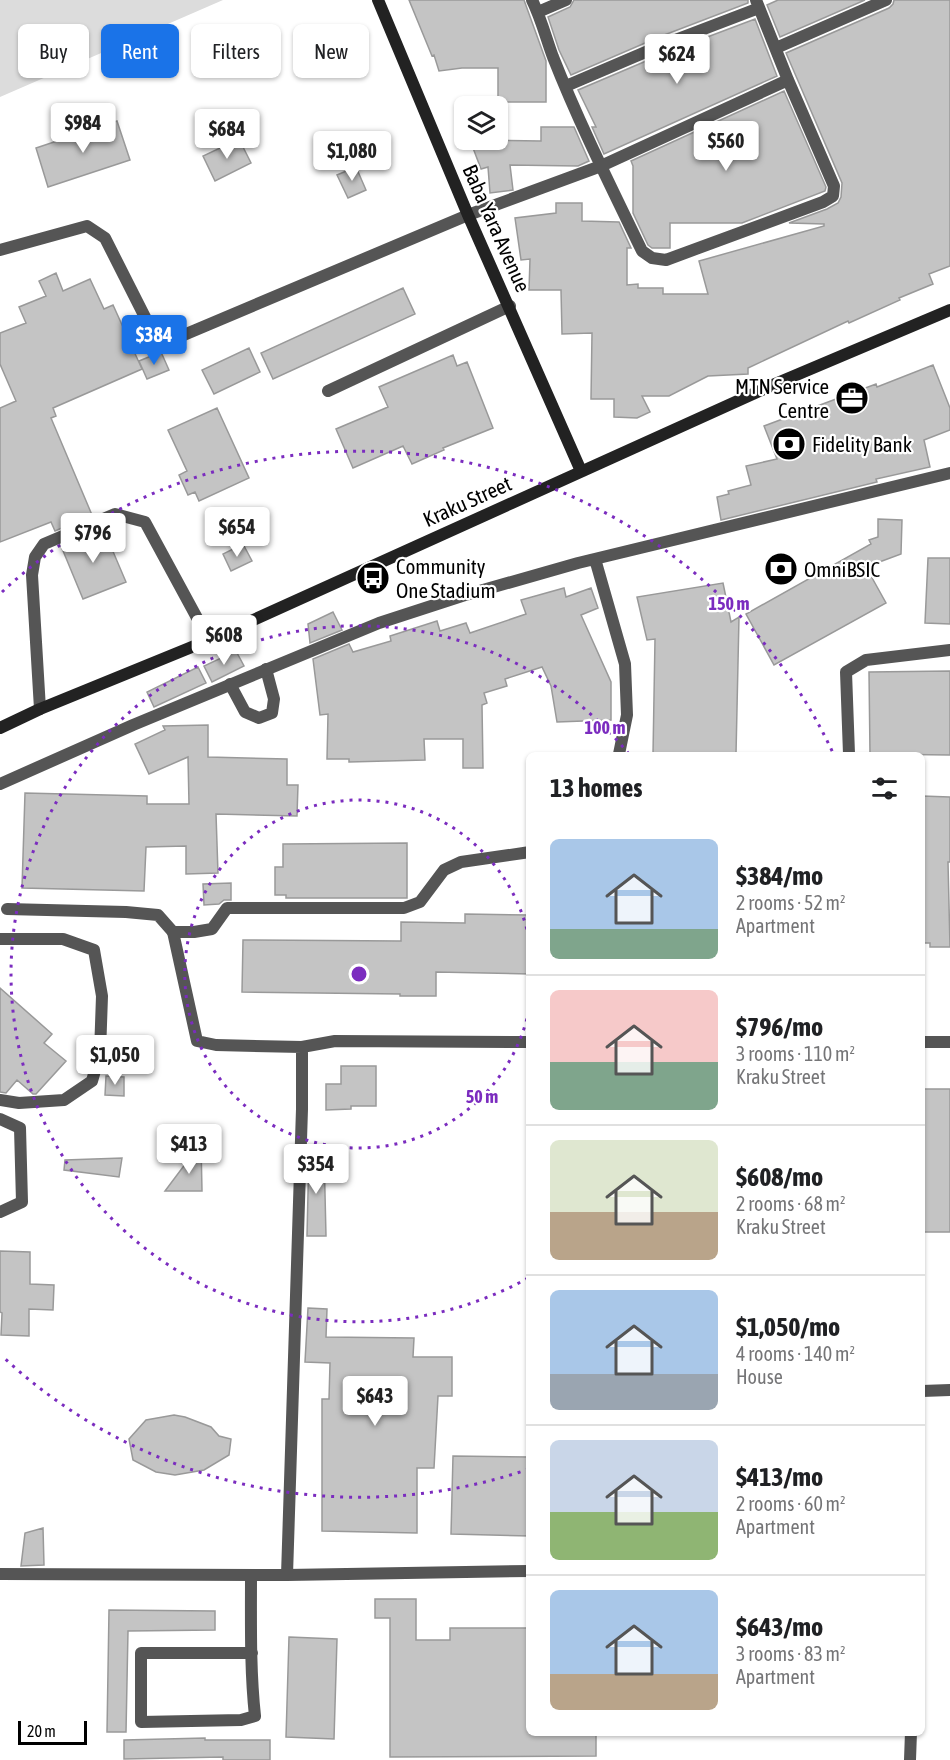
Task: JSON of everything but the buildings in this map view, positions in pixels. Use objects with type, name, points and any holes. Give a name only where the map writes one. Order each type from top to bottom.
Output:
[{"type":"main road","name":"Baba Yara Avenue","points":[[378,0],[468,214],[581,471]]},
{"type":"main road","name":"Kraku Street","points":[[0,728],[40,709],[208,640],[775,384],[950,310]]},
{"type":"street","points":[[532,0],[553,57],[601,166],[642,251],[652,258],[666,260],[824,202],[833,196],[834,186],[758,4],[566,86]]},
{"type":"street","points":[[538,12],[566,0]]},
{"type":"street","points":[[776,48],[886,0]]},
{"type":"street","points":[[0,250],[87,226],[105,238],[150,327],[161,339],[179,337],[468,214],[601,166],[788,80]]},
{"type":"street","points":[[328,391],[510,306]]},
{"type":"street","points":[[0,784],[379,622],[595,559],[950,473]]},
{"type":"street","points":[[40,709],[32,575],[35,557],[44,544],[115,514],[145,522],[208,640]]},
{"type":"street","points":[[595,559],[625,664],[627,716],[619,752]]},
{"type":"street","points":[[849,752],[846,672],[866,660],[950,650]]},
{"type":"street","points":[[230,684],[245,712],[260,718],[272,713],[274,699],[266,669]]},
{"type":"street","points":[[173,932],[194,932],[212,928],[227,909],[404,909],[420,902],[444,870],[461,862],[526,853]]},
{"type":"street","points":[[7,909],[158,915],[173,932],[197,1041],[216,1044],[302,1047],[335,1041],[526,1042]]},
{"type":"street","points":[[0,939],[63,939],[94,950],[102,996],[100,1053],[92,1082],[64,1100],[19,1103],[0,1100]]},
{"type":"street","points":[[925,1042],[950,1042]]},
{"type":"street","points":[[287,1575],[302,1121],[302,1047]]},
{"type":"street","points":[[0,1119],[20,1128],[22,1202],[0,1212]]},
{"type":"street","points":[[925,1391],[950,1390]]},
{"type":"street","points":[[0,1574],[287,1575],[526,1571]]},
{"type":"street","points":[[251,1575],[252,1653],[252,1692],[255,1716],[241,1720],[141,1722],[141,1653],[252,1653]]},
{"type":"street","points":[[910,1736],[910,1760]]},
{"type":"shaded area","points":[[0,0],[223,0],[168,24],[101,24],[101,53],[89,58],[89,24],[18,24],[18,78],[44,78],[0,97]]},
{"type":"place","name":"MTN Service Centre","points":[[852,398]]},
{"type":"place","name":"Fidelity Bank","points":[[789,444]]},
{"type":"place","name":"OmniBSIC","points":[[781,569]]},
{"type":"place","name":"Community One Stadium","points":[[373,578]]}]
